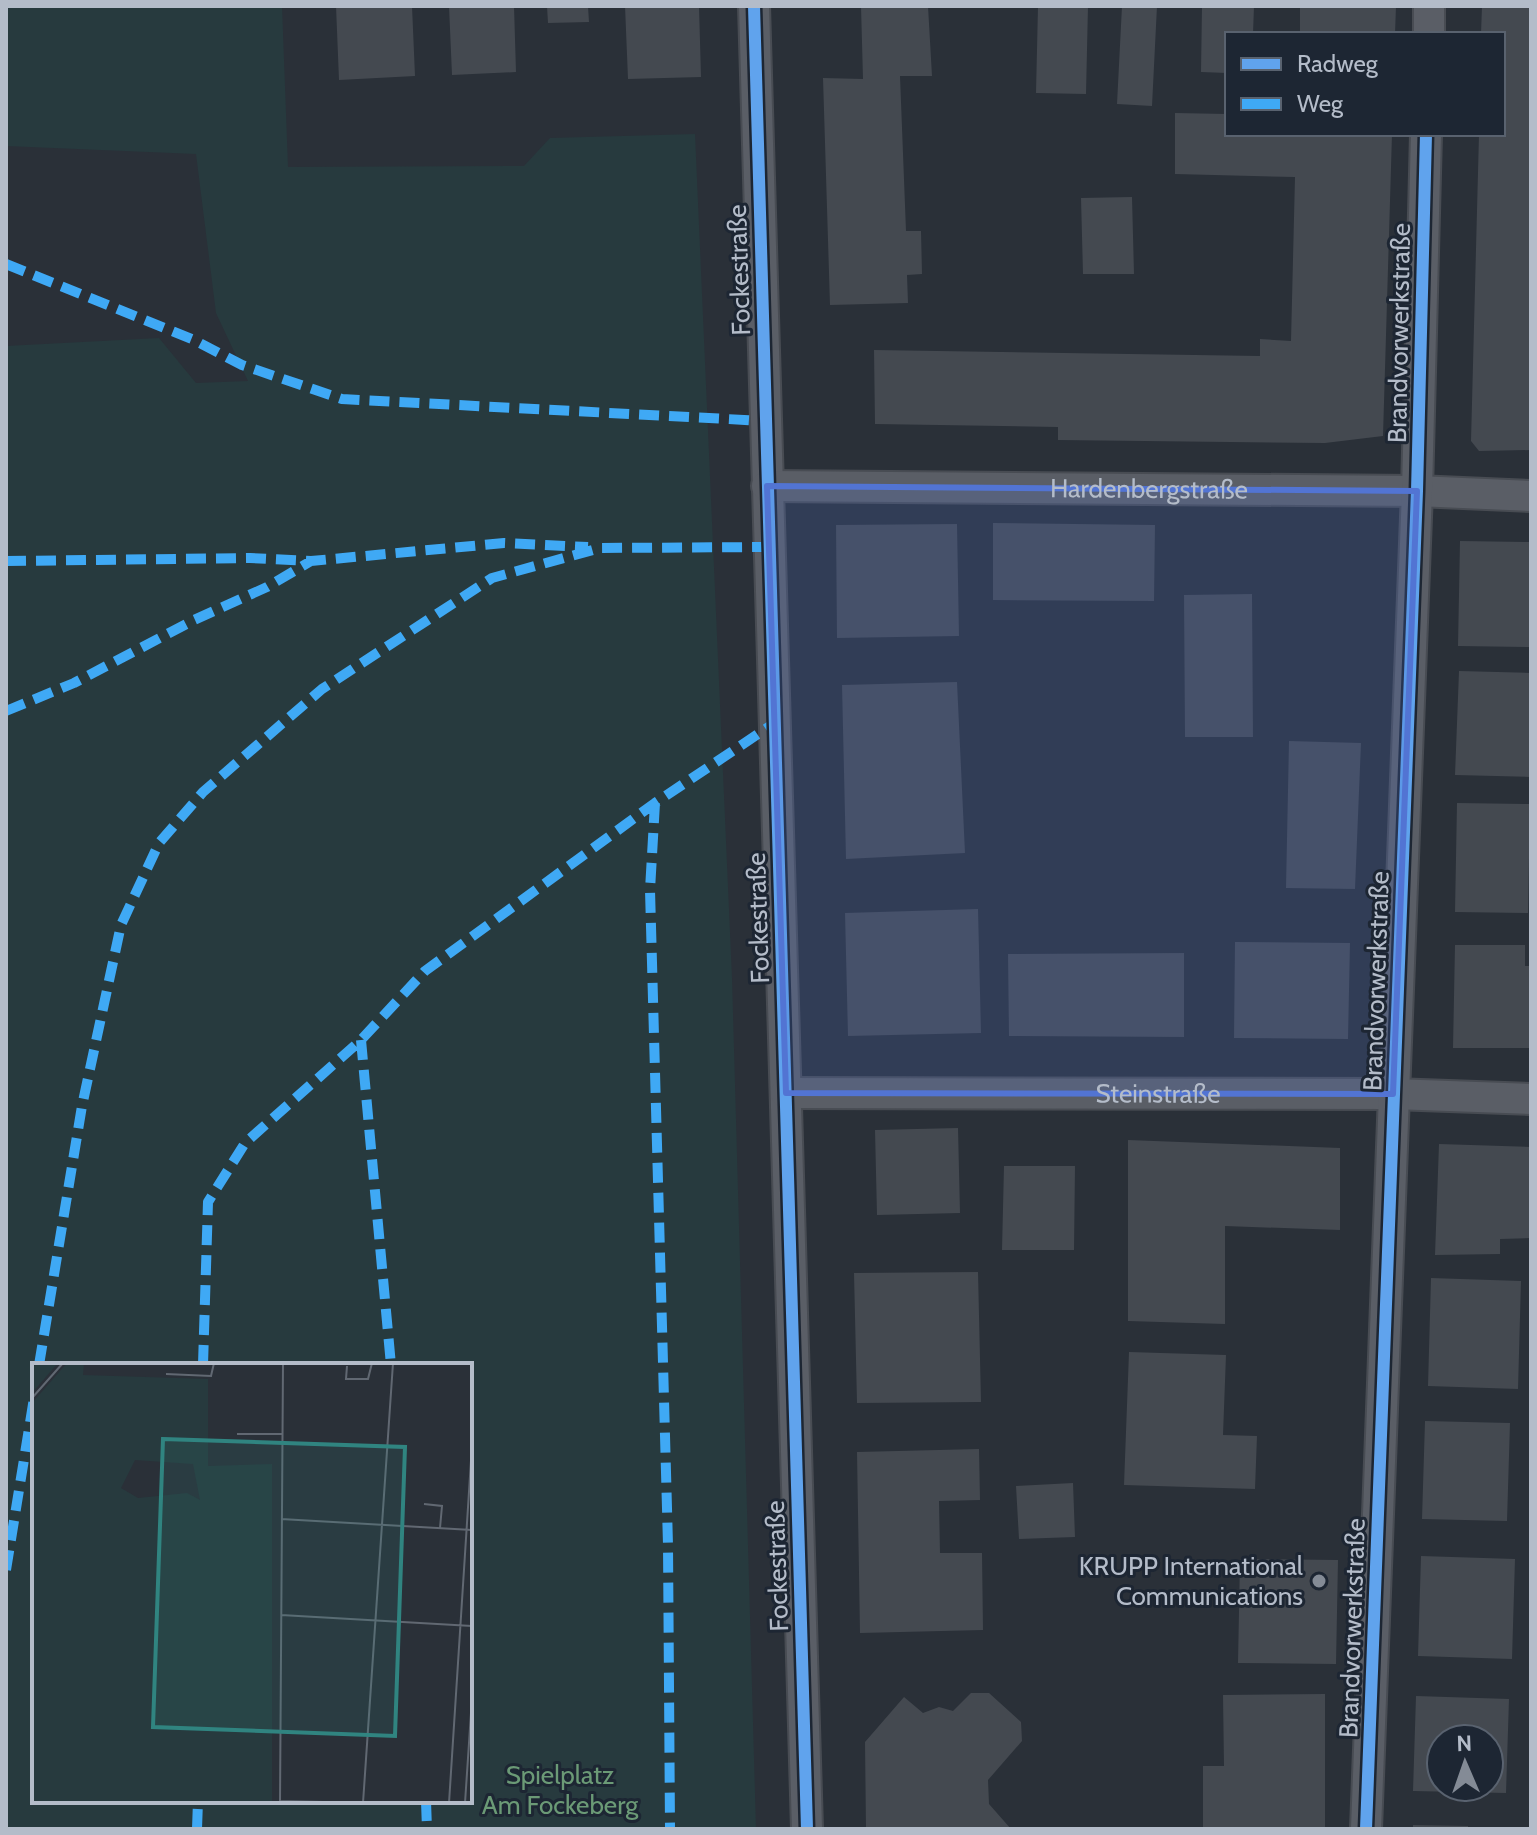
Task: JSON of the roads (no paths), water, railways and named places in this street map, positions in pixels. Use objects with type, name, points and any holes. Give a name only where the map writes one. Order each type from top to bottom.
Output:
[{"type":"street","name":"Fockestraße","points":[[754,6],[807,1829]]},
{"type":"street","points":[[1429,6],[1429,32]]},
{"type":"street","name":"Brandvorwerkstraße","points":[[1366,1829],[1417,491],[1426,136]]},
{"type":"street","name":"Hardenbergstraße","points":[[767,486],[1417,491],[1531,496]]},
{"type":"street","name":"Steinstraße","points":[[786,1093],[1393,1094],[1531,1099]]},
{"type":"place","name":"KRUPP International Communications","points":[[1319,1581]]},
{"type":"park label","name":"Spielplatz Am Fockeberg","points":[[560,1790]]}]
